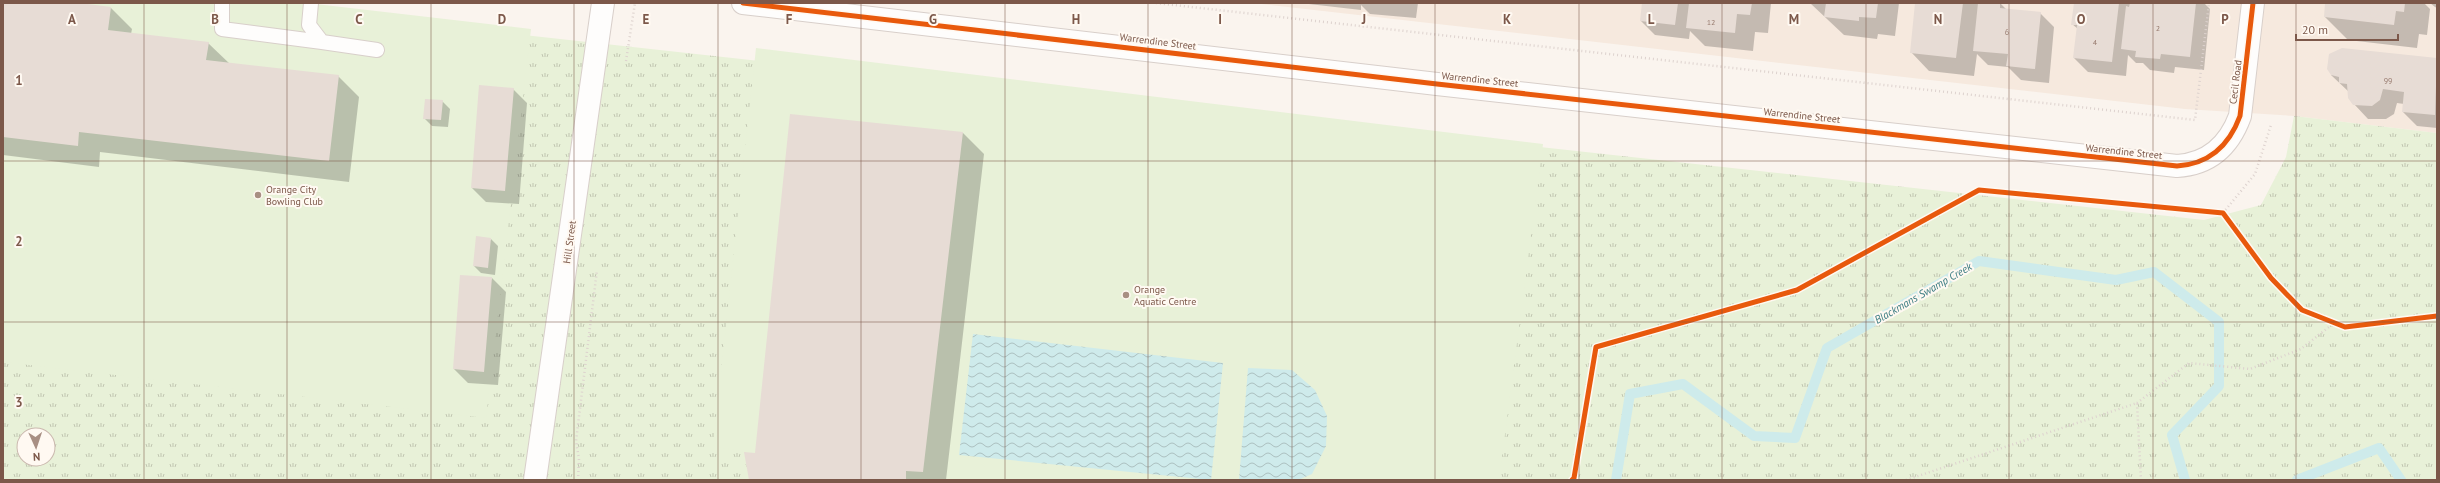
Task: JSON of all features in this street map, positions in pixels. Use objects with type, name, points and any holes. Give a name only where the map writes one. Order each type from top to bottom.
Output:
[{"type":"street","name":"Hill Street","points":[[535,480],[603,3]]},
{"type":"street","name":"Warrendine Street","points":[[743,3],[1437,84],[2177,166],[2200,162],[2214,155]]},
{"type":"street","name":"Cecil Road","points":[[2214,155],[2224,146],[2235,131],[2240,116],[2253,3]]},
{"type":"lane","points":[[222,3],[222,29],[377,50]]},
{"type":"lane","points":[[311,3],[309,25],[322,42]]},
{"type":"path","points":[[626,64],[635,3]]},
{"type":"path","points":[[1156,3],[2195,120],[2209,3]]},
{"type":"path","points":[[2223,213],[2255,174],[2271,125]]},
{"type":"path","points":[[1574,479],[1596,347],[1797,290],[1979,190],[2223,213],[2271,278],[2302,310],[2345,327],[2437,316]]},
{"type":"path","points":[[578,480],[579,458],[576,441],[597,263]]},
{"type":"path","points":[[1906,480],[2137,403],[2189,363],[2250,369],[2301,348],[2335,322]]},
{"type":"path","points":[[2137,403],[2141,480]]},
{"type":"shaded area","points":[[1253,3],[2437,3],[2437,133],[2294,116],[2185,109]]},
{"type":"green space","points":[[3,3],[232,3],[2204,220],[2261,205],[2286,157],[2294,116],[2437,133],[2437,480],[3,480]]},
{"type":"green space","name":"Orange City Bowling Club","points":[[3,3],[307,3],[531,29],[486,418],[3,362]]},
{"type":"green space","name":"Orange Aquatic Centre","points":[[756,48],[1543,144],[1499,480],[749,480],[744,452],[713,446]]},
{"type":"water","points":[[973,334],[1223,363],[1211,480],[959,455]]},
{"type":"water","points":[[1248,368],[1292,370],[1315,390],[1327,416],[1326,446],[1312,474],[1298,480],[1239,480]]},
{"type":"building","points":[[3,3],[80,3],[111,7],[108,30],[209,42],[206,60],[339,75],[329,161],[79,132],[78,146],[3,137]]},
{"type":"building","points":[[1642,3],[1678,3],[1675,25],[1640,21]]},
{"type":"building","points":[[1689,3],[1752,3],[1750,15],[1737,14],[1735,33],[1686,28]]},
{"type":"building","points":[[1826,3],[1878,3],[1876,18],[1859,17],[1859,21],[1824,17]]},
{"type":"building","points":[[1915,3],[1963,3],[1956,58],[1910,53]]},
{"type":"building","points":[[1978,3],[2000,3],[2000,8],[2041,12],[2035,69],[2006,66],[2008,54],[1973,51]]},
{"type":"building","points":[[2074,3],[2119,3],[2112,62],[2073,58],[2077,25],[2071,25]]},
{"type":"building","points":[[2130,3],[2196,3],[2190,57],[2161,54],[2160,59],[2135,57],[2136,51],[2121,49],[2126,6],[2129,7]]},
{"type":"building","points":[[2325,3],[2405,3],[2404,12],[2396,11],[2394,25],[2324,17]]},
{"type":"building","points":[[2342,48],[2437,58],[2435,115],[2402,112],[2404,92],[2383,89],[2380,100],[2372,106],[2353,105],[2348,98],[2347,84],[2339,83],[2339,77],[2331,75],[2327,69],[2329,54]]},
{"type":"building","points":[[479,85],[514,88],[505,191],[471,188]]},
{"type":"building","points":[[425,99],[443,100],[441,120],[423,119]]},
{"type":"building","points":[[790,114],[963,132],[923,472],[906,471],[906,480],[749,480],[744,452],[755,453]]},
{"type":"building","points":[[476,236],[491,238],[488,268],[473,266]]},
{"type":"building","points":[[460,275],[492,277],[484,372],[453,369]]},
{"type":"waterway","name":"Blackmans Swamp Creek","points":[[1616,480],[1630,394],[1683,384],[1754,436],[1795,438],[1827,348],[1979,261],[2116,280],[2154,272],[2219,322],[2219,386],[2172,435],[2185,480]]},
{"type":"waterway","name":"Blackmans Swamp Creek","points":[[2297,480],[2379,448],[2401,480]]},
{"type":"cycle path","points":[[743,3],[1437,84],[2177,166],[2199,162],[2216,152],[2224,144],[2235,127],[2240,116],[2253,3]]},
{"type":"cycle path","points":[[1572,480],[1574,478],[1596,347],[1797,290],[1979,190],[2223,213],[2271,278],[2302,310],[2345,327],[2437,316]]},
{"type":"place","name":"Orange City Bowling Club","points":[[258,195]]},
{"type":"place","name":"Orange Aquatic Centre","points":[[1126,295]]}]
